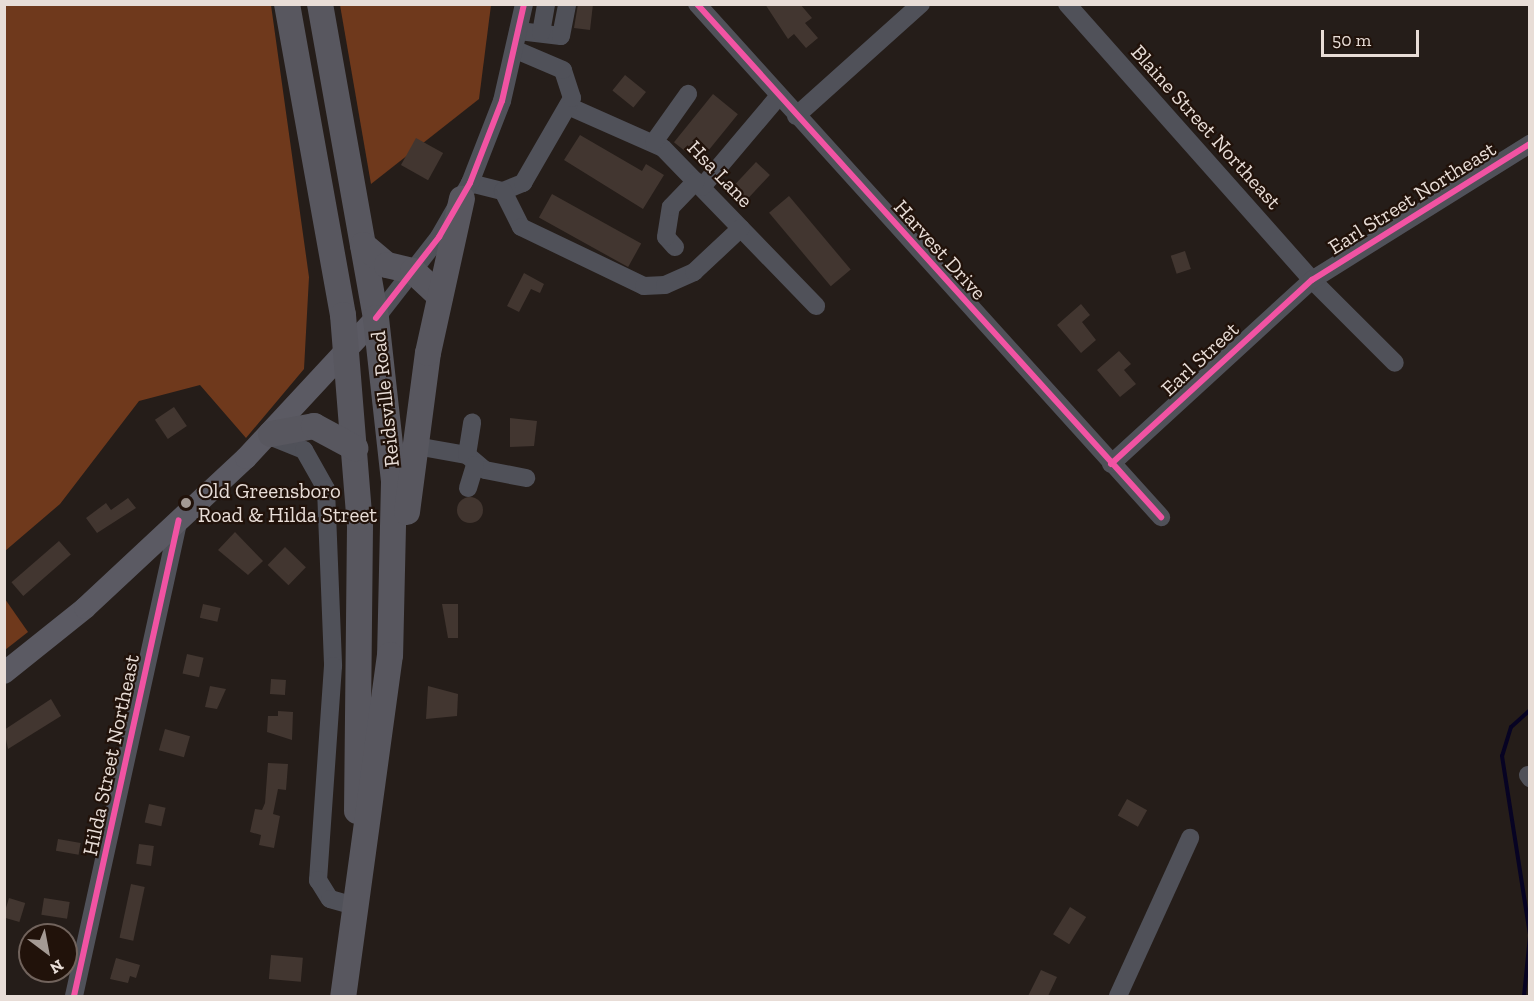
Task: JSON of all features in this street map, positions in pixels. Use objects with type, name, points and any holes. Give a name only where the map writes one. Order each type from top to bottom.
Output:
[{"type":"highway","name":"Reidsville Road","points":[[287,4],[346,355],[355,448],[361,598],[359,868],[343,996]]},
{"type":"highway","name":"Reidsville Road","points":[[320,4],[376,318],[392,441],[395,568],[369,837],[359,868]]},
{"type":"highway","points":[[395,568],[440,296],[466,191]]},
{"type":"highway","points":[[363,245],[387,265],[413,271],[440,296]]},
{"type":"highway","points":[[270,435],[314,426],[355,448]]},
{"type":"main road","points":[[6,669],[179,520],[270,435],[346,355],[376,318]]},
{"type":"street","points":[[376,318],[413,271],[466,191],[516,50],[524,4]]},
{"type":"street","points":[[541,33],[546,4]]},
{"type":"street","points":[[519,31],[568,37],[567,4]]},
{"type":"street","name":"Harvest Drive","points":[[697,4],[1161,517]]},
{"type":"street","points":[[796,116],[921,4]]},
{"type":"street","name":"Blaine Street Northeast","points":[[1067,4],[1311,280],[1395,363]]},
{"type":"street","points":[[466,191],[503,191],[524,183],[572,98],[563,69],[516,50]]},
{"type":"street","points":[[654,142],[687,94]]},
{"type":"street","points":[[675,247],[666,237],[671,207],[699,184],[779,96]]},
{"type":"street","name":"Hsa Lane","points":[[568,106],[654,142],[699,184],[816,306]]},
{"type":"street","name":"Earl Street Northeast","points":[[1311,280],[1530,144]]},
{"type":"street","points":[[503,191],[521,227],[644,286],[665,285],[694,272],[741,228]]},
{"type":"street","name":"Earl Street","points":[[1112,464],[1311,280]]},
{"type":"street","points":[[468,488],[472,422]]},
{"type":"street","points":[[270,435],[304,450],[326,489],[333,666],[318,880],[330,899],[354,906]]},
{"type":"street","points":[[416,446],[471,460],[526,478]]},
{"type":"street","name":"Hilda Street Northeast","points":[[74,996],[179,520]]},
{"type":"street","points":[[1118,996],[1190,838]]},
{"type":"shaded area","points":[[5,4],[271,5],[309,277],[304,369],[246,438],[200,385],[139,401],[60,504],[5,551]]},
{"type":"shaded area","points":[[340,5],[491,5],[479,99],[371,184]]},
{"type":"shaded area","points":[[5,599],[28,632],[4,650]]},
{"type":"building","points":[[578,4],[593,4],[590,30],[574,28]]},
{"type":"building","points":[[765,4],[800,4],[812,18],[805,23],[818,38],[806,48],[794,34],[788,39]]},
{"type":"building","points":[[625,75],[646,92],[633,108],[612,91]]},
{"type":"building","points":[[713,94],[738,114],[699,162],[674,142]]},
{"type":"building","points":[[580,135],[642,171],[646,164],[664,175],[643,209],[564,160]]},
{"type":"building","points":[[416,138],[443,153],[428,180],[401,165]]},
{"type":"building","points":[[756,162],[770,175],[745,202],[731,189]]},
{"type":"building","points":[[552,194],[641,243],[628,267],[539,218]]},
{"type":"building","points":[[789,196],[851,270],[831,286],[769,213]]},
{"type":"building","points":[[1185,251],[1191,269],[1177,274],[1171,256]]},
{"type":"building","points":[[524,273],[544,284],[540,293],[531,289],[519,312],[507,306]]},
{"type":"building","points":[[1081,304],[1090,315],[1082,322],[1096,340],[1081,353],[1057,325]]},
{"type":"building","points":[[1119,351],[1131,364],[1124,370],[1136,384],[1120,397],[1097,370]]},
{"type":"building","points":[[174,407],[187,426],[168,439],[155,420]]},
{"type":"building","points":[[510,418],[537,421],[534,446],[510,447]]},
{"type":"building","points":[[470,497],[479,501],[483,510],[479,519],[470,523],[461,519],[457,510],[461,501]]},
{"type":"building","points":[[128,498],[136,508],[97,533],[86,518],[106,503],[111,510]]},
{"type":"building","points":[[235,532],[263,561],[248,575],[218,550]]},
{"type":"building","points":[[59,541],[71,555],[23,596],[11,582]]},
{"type":"building","points":[[285,547],[306,567],[288,585],[268,565]]},
{"type":"building","points":[[203,604],[221,608],[217,622],[200,618]]},
{"type":"building","points":[[442,604],[458,604],[458,638],[448,638]]},
{"type":"building","points":[[187,654],[204,658],[199,677],[183,673]]},
{"type":"building","points":[[271,679],[286,680],[285,695],[270,694]]},
{"type":"building","points":[[210,686],[226,689],[217,709],[205,707]]},
{"type":"building","points":[[428,686],[458,694],[457,716],[426,719]]},
{"type":"building","points":[[51,699],[61,716],[8,749],[4,730]]},
{"type":"building","points":[[278,711],[293,712],[292,740],[267,732],[268,716],[278,716]]},
{"type":"building","points":[[165,729],[190,736],[184,757],[159,750]]},
{"type":"building","points":[[268,763],[288,764],[286,790],[278,789],[273,814],[280,816],[274,848],[259,845],[261,835],[250,832],[255,809],[262,810],[265,803]]},
{"type":"building","points":[[1127,799],[1147,810],[1138,827],[1118,816]]},
{"type":"building","points":[[149,804],[166,808],[161,826],[145,823]]},
{"type":"building","points":[[58,839],[81,843],[79,855],[56,851]]},
{"type":"building","points":[[139,844],[154,846],[151,866],[136,864]]},
{"type":"building","points":[[131,884],[145,887],[133,941],[120,938]]},
{"type":"building","points":[[9,898],[25,903],[19,922],[4,917]]},
{"type":"building","points":[[44,898],[70,902],[67,919],[41,915]]},
{"type":"building","points":[[1070,907],[1086,917],[1069,944],[1053,934]]},
{"type":"building","points":[[271,955],[303,958],[301,982],[269,979]]},
{"type":"building","points":[[116,958],[140,965],[136,978],[130,976],[128,983],[110,979]]},
{"type":"building","points":[[1041,970],[1057,977],[1048,996],[1028,996]]},
{"type":"waterway","points":[[1530,710],[1511,727],[1502,756],[1530,934]]},
{"type":"waterway","points":[[1524,996],[1530,936]]},
{"type":"cycle path","points":[[376,318],[439,237],[470,183],[502,101],[524,4]]},
{"type":"cycle path","points":[[697,4],[1161,517]]},
{"type":"cycle path","points":[[1111,464],[1312,280],[1530,144]]},
{"type":"cycle path","points":[[74,996],[179,520]]},
{"type":"place","name":"Old Greensboro Road & Hilda Street","points":[[186,503]]}]
